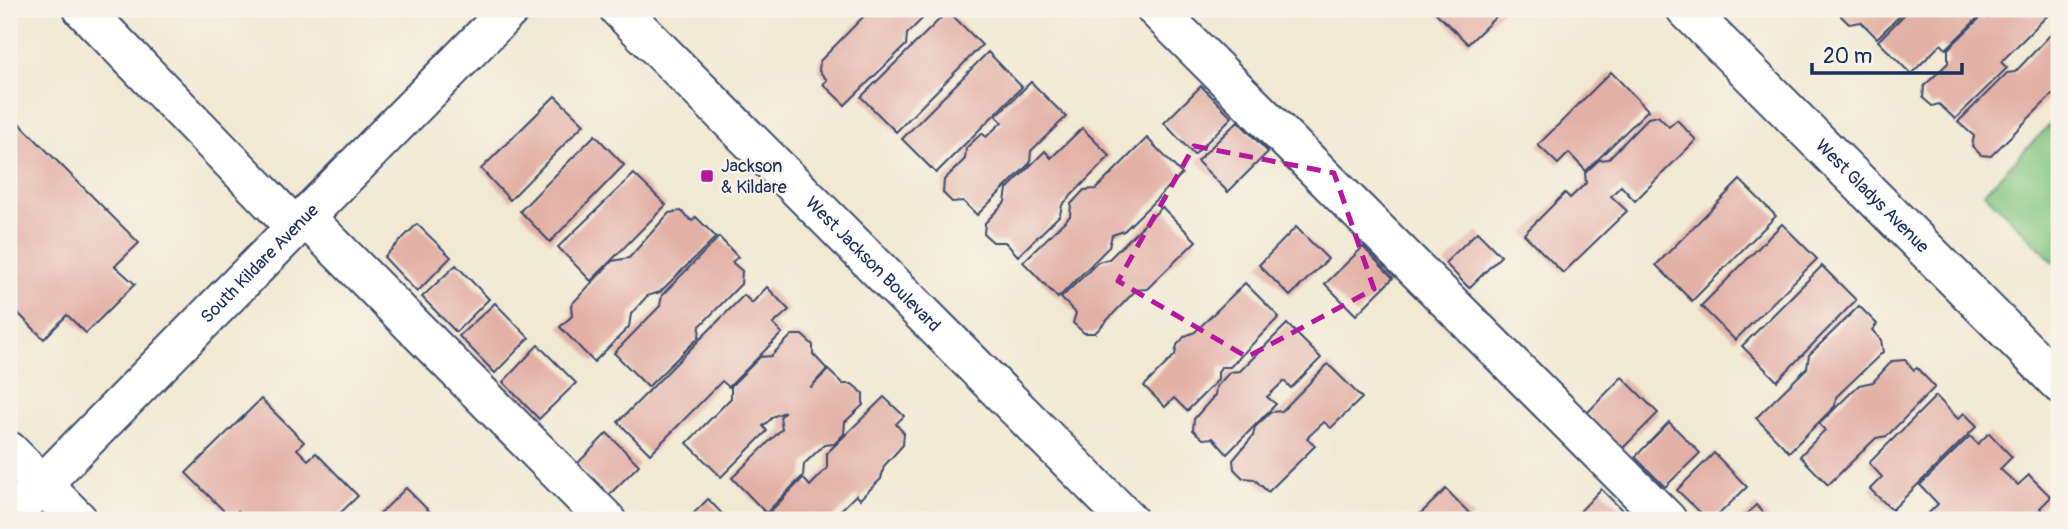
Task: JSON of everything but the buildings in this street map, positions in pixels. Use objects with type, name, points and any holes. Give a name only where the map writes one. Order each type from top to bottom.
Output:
[{"type":"street","points":[[83,9],[606,520]]},
{"type":"street","name":"South Kildare Avenue","points":[[9,518],[510,9]]},
{"type":"street","name":"West Jackson Boulevard","points":[[619,9],[1128,520]]},
{"type":"street","points":[[1156,9],[1668,520]]},
{"type":"street","name":"West Gladys Avenue","points":[[1686,9],[2059,383]]},
{"type":"street","points":[[9,451],[78,520]]},
{"type":"highlighted area","points":[[1194,146],[1334,173],[1374,289],[1247,357],[1118,281]]},
{"type":"green space","points":[[2059,115],[2059,267],[1984,193]]},
{"type":"place","name":"Jackson & Kildare","points":[[707,176]]}]
